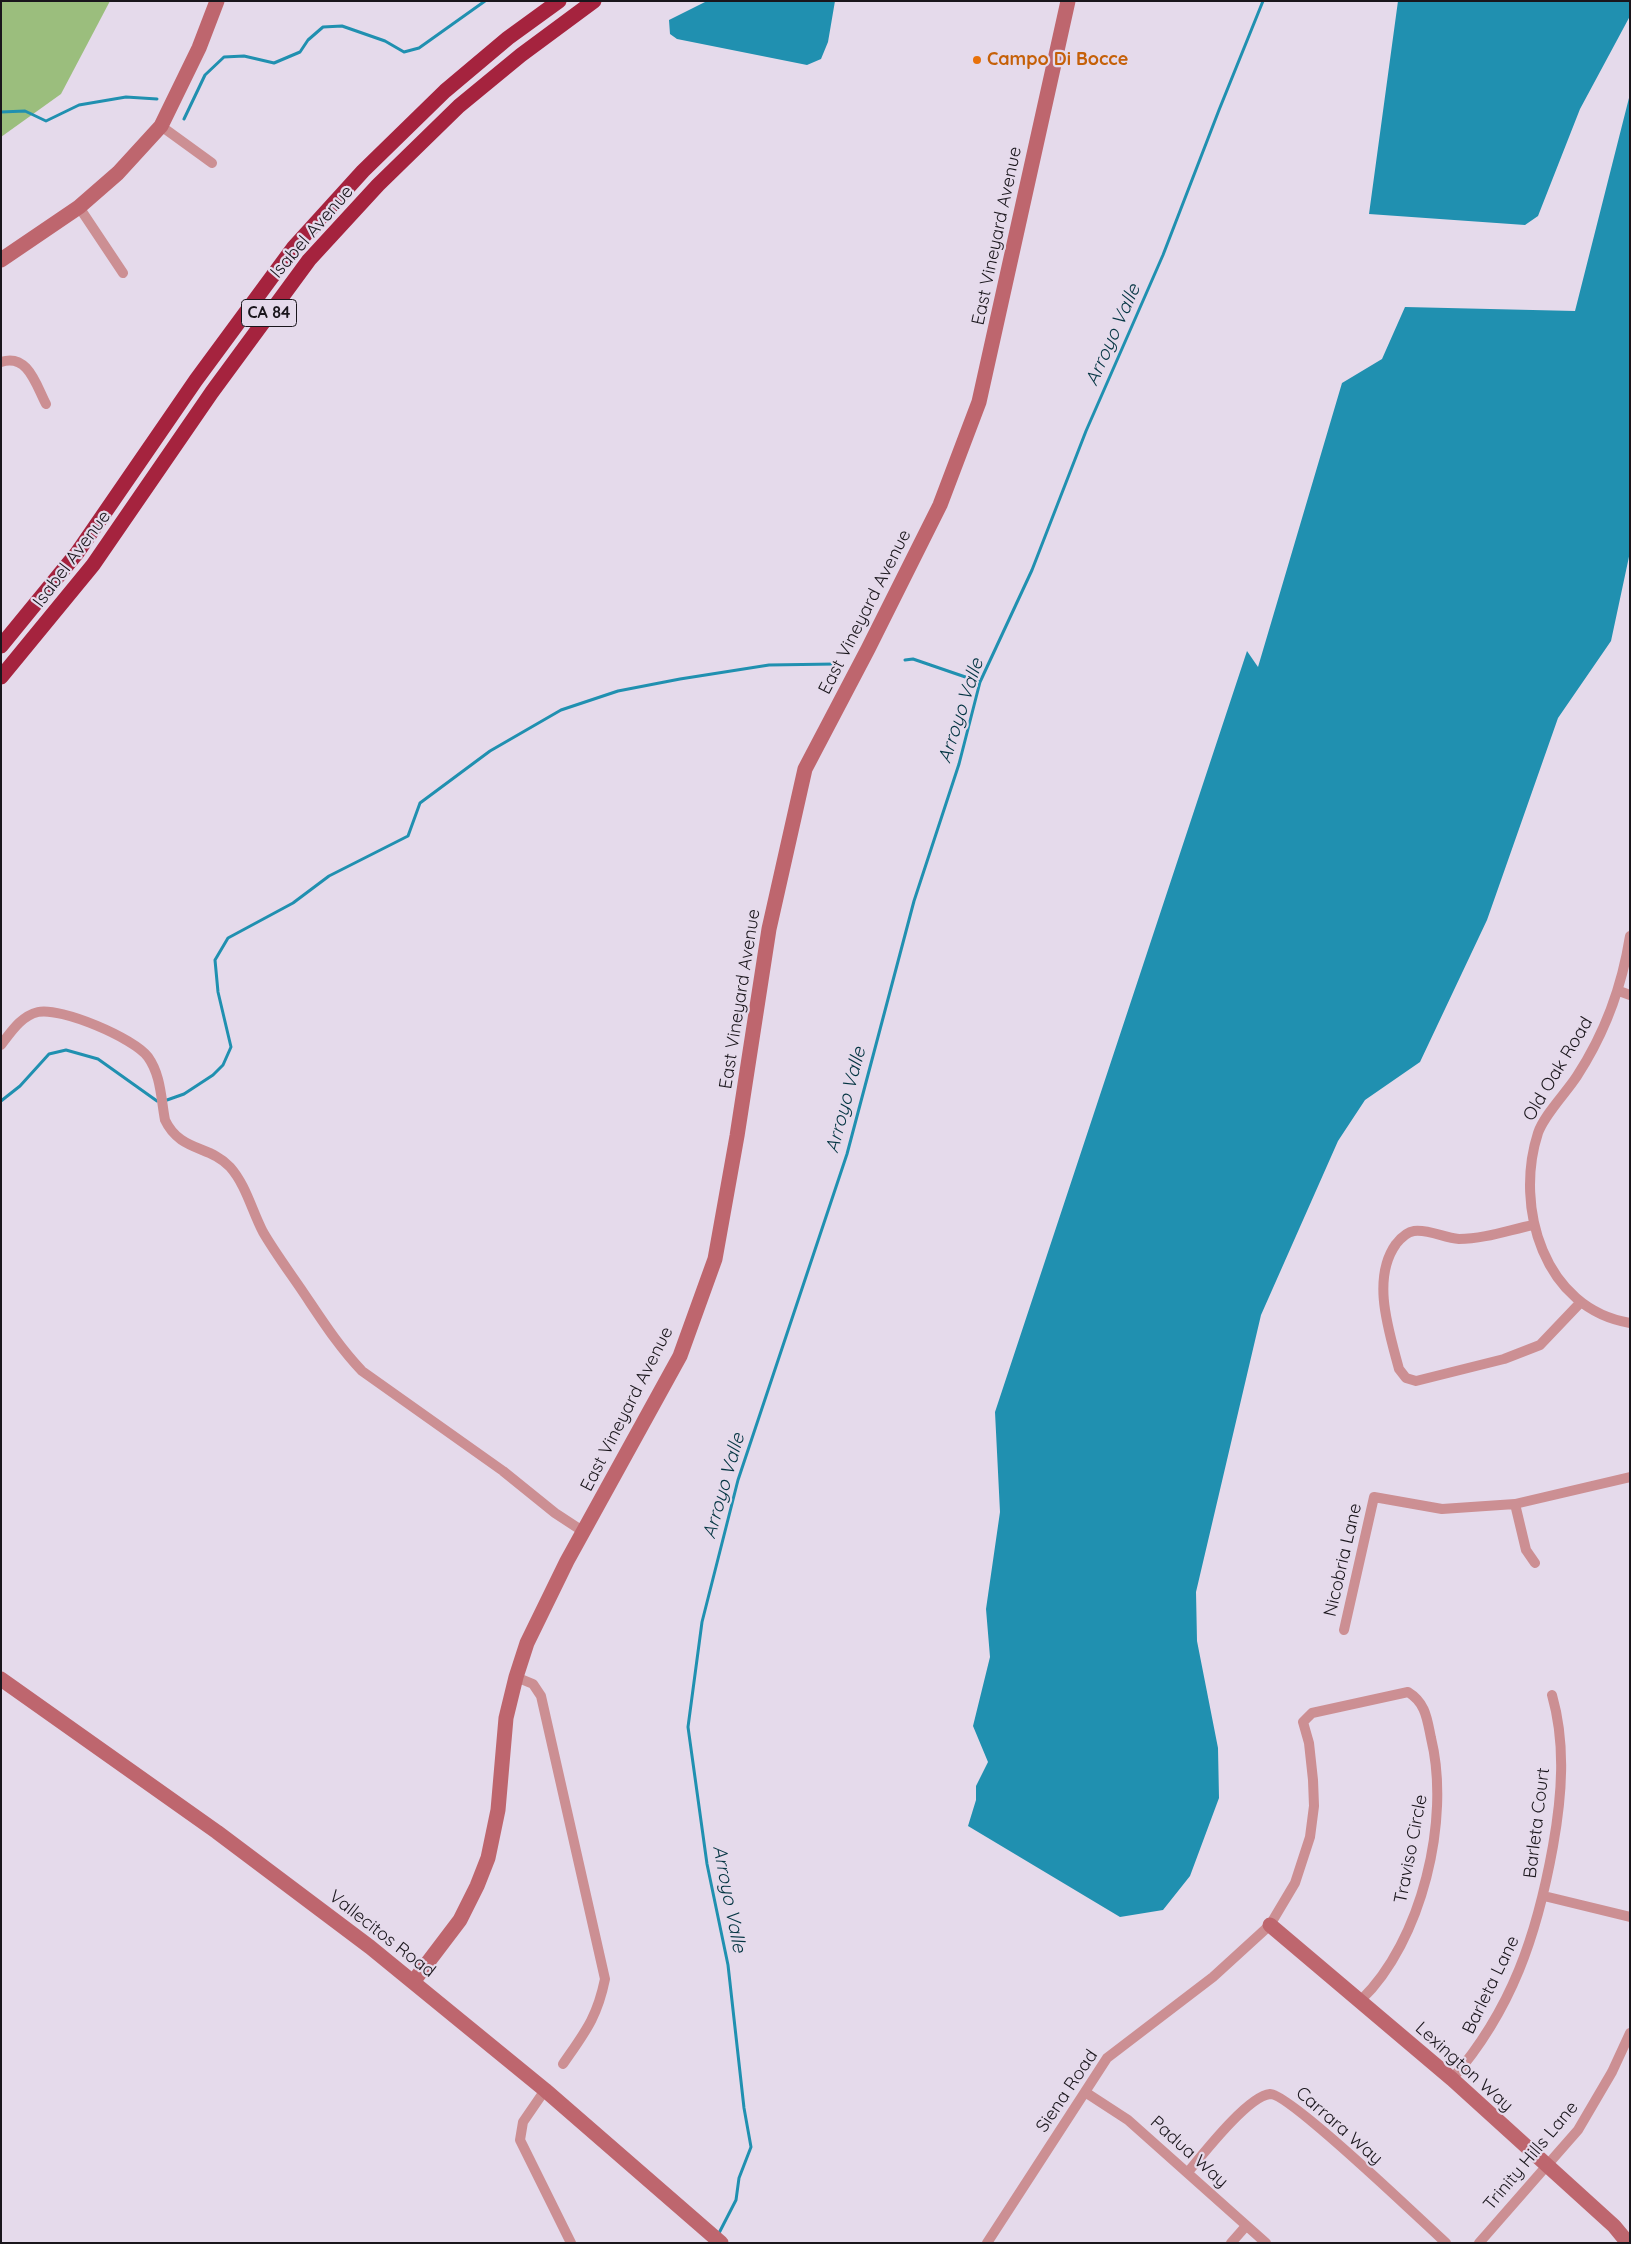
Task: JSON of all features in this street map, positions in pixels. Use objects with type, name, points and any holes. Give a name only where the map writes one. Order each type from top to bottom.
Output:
[{"type":"highway","name":"Isabel Avenue","points":[[1,646],[77,553],[196,380],[294,247],[363,171],[445,90],[508,38],[559,1]]},
{"type":"highway","name":"Isabel Avenue","points":[[1,677],[93,565],[212,392],[310,260],[378,185],[459,106],[521,55],[594,1]]},
{"type":"street","points":[[1,260],[79,206],[118,173],[160,126],[199,48],[217,1]]},
{"type":"street","name":"East Vineyard Avenue","points":[[413,1982],[460,1920],[488,1858],[498,1810],[506,1718],[527,1642],[584,1532],[680,1356],[715,1259],[737,1136],[769,929],[805,769],[940,505],[979,402],[1068,1]]},
{"type":"street","points":[[160,126],[212,163]]},
{"type":"street","points":[[79,206],[123,273]]},
{"type":"street","points":[[1,362],[17,361],[26,364],[46,404]]},
{"type":"street","name":"Old Oak Road","points":[[1630,936],[1619,991],[1595,1046],[1539,1130],[1532,1154],[1531,1184],[1533,1225],[1552,1269],[1580,1303],[1616,1321],[1630,1323]]},
{"type":"street","points":[[1619,991],[1630,995]]},
{"type":"street","points":[[1,1045],[13,1028],[27,1016],[49,1011],[64,1014],[123,1036],[136,1045],[148,1056],[156,1072],[164,1120],[168,1127],[176,1138],[218,1158],[230,1166],[264,1234],[344,1353],[362,1371],[503,1471],[555,1513],[584,1532]]},
{"type":"street","points":[[1533,1225],[1479,1238],[1459,1239],[1438,1236],[1425,1231],[1412,1231],[1400,1239],[1390,1254],[1383,1291],[1399,1369],[1406,1378],[1416,1381],[1504,1359],[1540,1345],[1580,1303]]},
{"type":"street","points":[[1535,1563],[1526,1550],[1514,1504],[1630,1477]]},
{"type":"street","name":"Nicobria Lane","points":[[1344,1630],[1374,1497],[1442,1509],[1514,1504]]},
{"type":"street","points":[[516,1677],[533,1684],[541,1696],[604,1979],[600,2004],[594,2019],[563,2064]]},
{"type":"street","name":"Vallecitos Road","points":[[1,1679],[216,1832],[413,1982],[546,2090],[721,2243]]},
{"type":"street","name":"Traviso Circle","points":[[1270,1925],[1295,1883],[1310,1837],[1314,1806],[1313,1780],[1309,1743],[1303,1722],[1312,1713],[1399,1693],[1408,1692],[1418,1698],[1424,1707],[1435,1754],[1439,1785],[1439,1803],[1430,1856],[1420,1901],[1406,1936],[1388,1969],[1361,2000]]},
{"type":"street","name":"Barleta Court","points":[[1544,1896],[1556,1827],[1562,1777],[1558,1715],[1552,1696]]},
{"type":"street","points":[[1544,1896],[1630,1917]]},
{"type":"street","name":"Barleta Lane","points":[[1452,2080],[1477,2050],[1507,1998],[1528,1950],[1544,1896]]},
{"type":"street","name":"Lexington Way","points":[[1270,1925],[1361,2000],[1452,2080],[1546,2167],[1614,2226],[1629,2242]]},
{"type":"street","name":"Siena Road","points":[[987,2243],[1107,2058],[1212,1977],[1270,1925]]},
{"type":"street","name":"Trinity Hills Lane","points":[[1479,2243],[1578,2130],[1612,2072],[1630,2033]]},
{"type":"street","points":[[546,2090],[523,2122],[520,2140],[571,2243]]},
{"type":"street","name":"Padua Way","points":[[1085,2092],[1128,2120],[1266,2243]]},
{"type":"street","name":"Carrara Way","points":[[1188,2172],[1233,2120],[1264,2096],[1271,2094],[1280,2096],[1306,2116],[1446,2243]]},
{"type":"street","points":[[1232,2243],[1246,2226]]},
{"type":"green space","points":[[1,1],[110,1],[61,94],[1,137]]},
{"type":"water","points":[[707,1],[835,1],[828,42],[821,59],[807,65],[677,39],[670,34],[669,20]]},
{"type":"water","points":[[1398,1],[1630,1],[1630,16],[1580,109],[1538,216],[1525,225],[1369,214]]},
{"type":"water","points":[[1630,94],[1630,552],[1611,641],[1558,718],[1487,920],[1420,1062],[1365,1100],[1338,1141],[1261,1315],[1196,1592],[1197,1641],[1218,1748],[1219,1798],[1190,1876],[1163,1910],[1120,1917],[968,1826],[976,1800],[976,1786],[988,1762],[973,1726],[990,1657],[986,1609],[1000,1512],[995,1412],[1247,651],[1258,667],[1342,383],[1382,359],[1405,307],[1575,311]]},
{"type":"waterway","points":[[184,119],[205,75],[224,57],[244,56],[274,63],[300,52],[308,40],[323,27],[342,26],[385,41],[404,52],[419,48],[485,1]]},
{"type":"waterway","name":"Arroyo Valle","points":[[718,2235],[736,2200],[739,2178],[751,2147],[744,2108],[728,1965],[707,1864],[688,1727],[702,1622],[738,1480],[847,1154],[914,901],[959,764],[980,682],[1032,570],[1086,431],[1163,255],[1263,1]]},
{"type":"waterway","points":[[1,112],[25,111],[46,121],[79,105],[126,97],[157,99]]},
{"type":"waterway","points":[[905,660],[913,659],[980,682]]},
{"type":"waterway","points":[[167,1100],[184,1094],[213,1075],[223,1065],[231,1047],[218,992],[215,960],[228,938],[293,903],[329,876],[408,836],[420,803],[490,751],[561,710],[618,691],[769,665],[835,664]]},
{"type":"waterway","points":[[1,1101],[20,1086],[49,1054],[66,1050],[98,1059],[157,1101]]},
{"type":"place","name":"Campo Di Bocce","points":[[977,60]]}]
